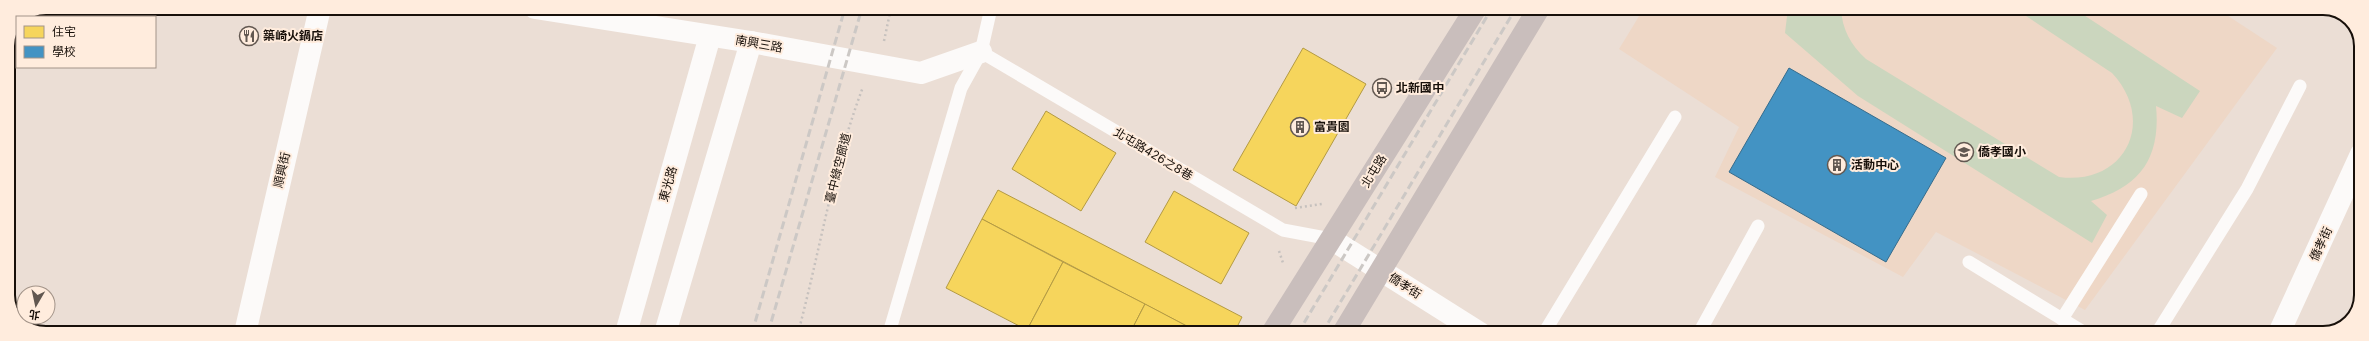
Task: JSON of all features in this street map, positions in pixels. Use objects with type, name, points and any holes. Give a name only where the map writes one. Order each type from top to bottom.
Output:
[{"type":"main road","name":"北屯路","points":[[1276,326],[1472,15]]},
{"type":"main road","points":[[1348,326],[1535,15]]},
{"type":"street","name":"順興街","points":[[247,326],[318,15]]},
{"type":"street","name":"南興三路","points":[[579,15],[751,42],[921,73],[981,52]]},
{"type":"street","name":"東光路","points":[[628,326],[710,36]]},
{"type":"street","points":[[667,326],[751,42]]},
{"type":"street","name":"僑孝街","points":[[2282,326],[2354,182]]},
{"type":"street","name":"僑孝街","points":[[1331,239],[1469,326]]},
{"type":"lane","points":[[891,326],[961,88],[981,52],[990,15]]},
{"type":"lane","name":"北屯路426之8巷","points":[[981,52],[1283,230],[1331,239]]},
{"type":"lane","points":[[2161,326],[2247,189],[2300,86]]},
{"type":"lane","points":[[1548,326],[1675,117]]},
{"type":"lane","points":[[2062,319],[2141,194]]},
{"type":"lane","points":[[1703,326],[1758,226]]},
{"type":"lane","points":[[1969,262],[2073,326]]},
{"type":"path","name":"臺中綠空廊道","points":[[800,326],[817,261],[837,169],[849,125],[871,63],[884,44],[890,15]]},
{"type":"path","points":[[1295,208],[1322,204]]},
{"type":"path","points":[[1278,250],[1283,264]]},
{"type":"shaded area","name":"僑孝國小","points":[[1640,15],[2227,15],[2277,48],[2085,310],[1936,232],[1903,277],[1715,177],[1739,127],[1619,49]]},
{"type":"green space","points":[[1787,15],[1842,15],[1848,36],[1866,59],[2059,177],[2082,177],[2101,171],[2117,161],[2127,146],[2132,129],[2132,111],[2125,92],[2112,73],[2025,15],[2084,15],[2200,91],[2182,118],[2156,106],[2157,124],[2155,141],[2151,155],[2144,168],[2123,188],[2091,201],[2107,215],[2092,243],[1858,96],[1785,33]]},
{"type":"building: 住宅","name":"富貴園","points":[[1303,48],[1366,84],[1296,206],[1233,170]]},
{"type":"building: 住宅","points":[[1046,111],[1116,153],[1081,211],[1012,169]]},
{"type":"building: 住宅","points":[[998,190],[1242,317],[1238,326],[1187,326],[982,219]]},
{"type":"building: 住宅","points":[[1174,191],[1249,233],[1221,284],[1145,242]]},
{"type":"building: 住宅","points":[[982,219],[1063,262],[1029,326],[1019,326],[946,288]]},
{"type":"building: 住宅","points":[[1063,262],[1145,304],[1134,326],[1029,326]]},
{"type":"building: 住宅","points":[[1145,304],[1187,326],[1134,326]]},
{"type":"building: 學校","name":"活動中心","points":[[1789,68],[1946,158],[1886,262],[1729,172]]},
{"type":"railway","points":[[754,326],[843,15]]},
{"type":"railway","points":[[770,326],[860,15]]},
{"type":"railway","points":[[1302,326],[1488,15]]},
{"type":"railway","points":[[1326,326],[1512,15]]},
{"type":"place","name":"築崎火鍋店","points":[[249,36]]},
{"type":"place","name":"北新國中","points":[[1382,88]]},
{"type":"place","name":"富貴園","points":[[1300,127]]},
{"type":"place","name":"僑孝國小","points":[[1964,152]]},
{"type":"place","name":"活動中心","points":[[1837,165]]}]
